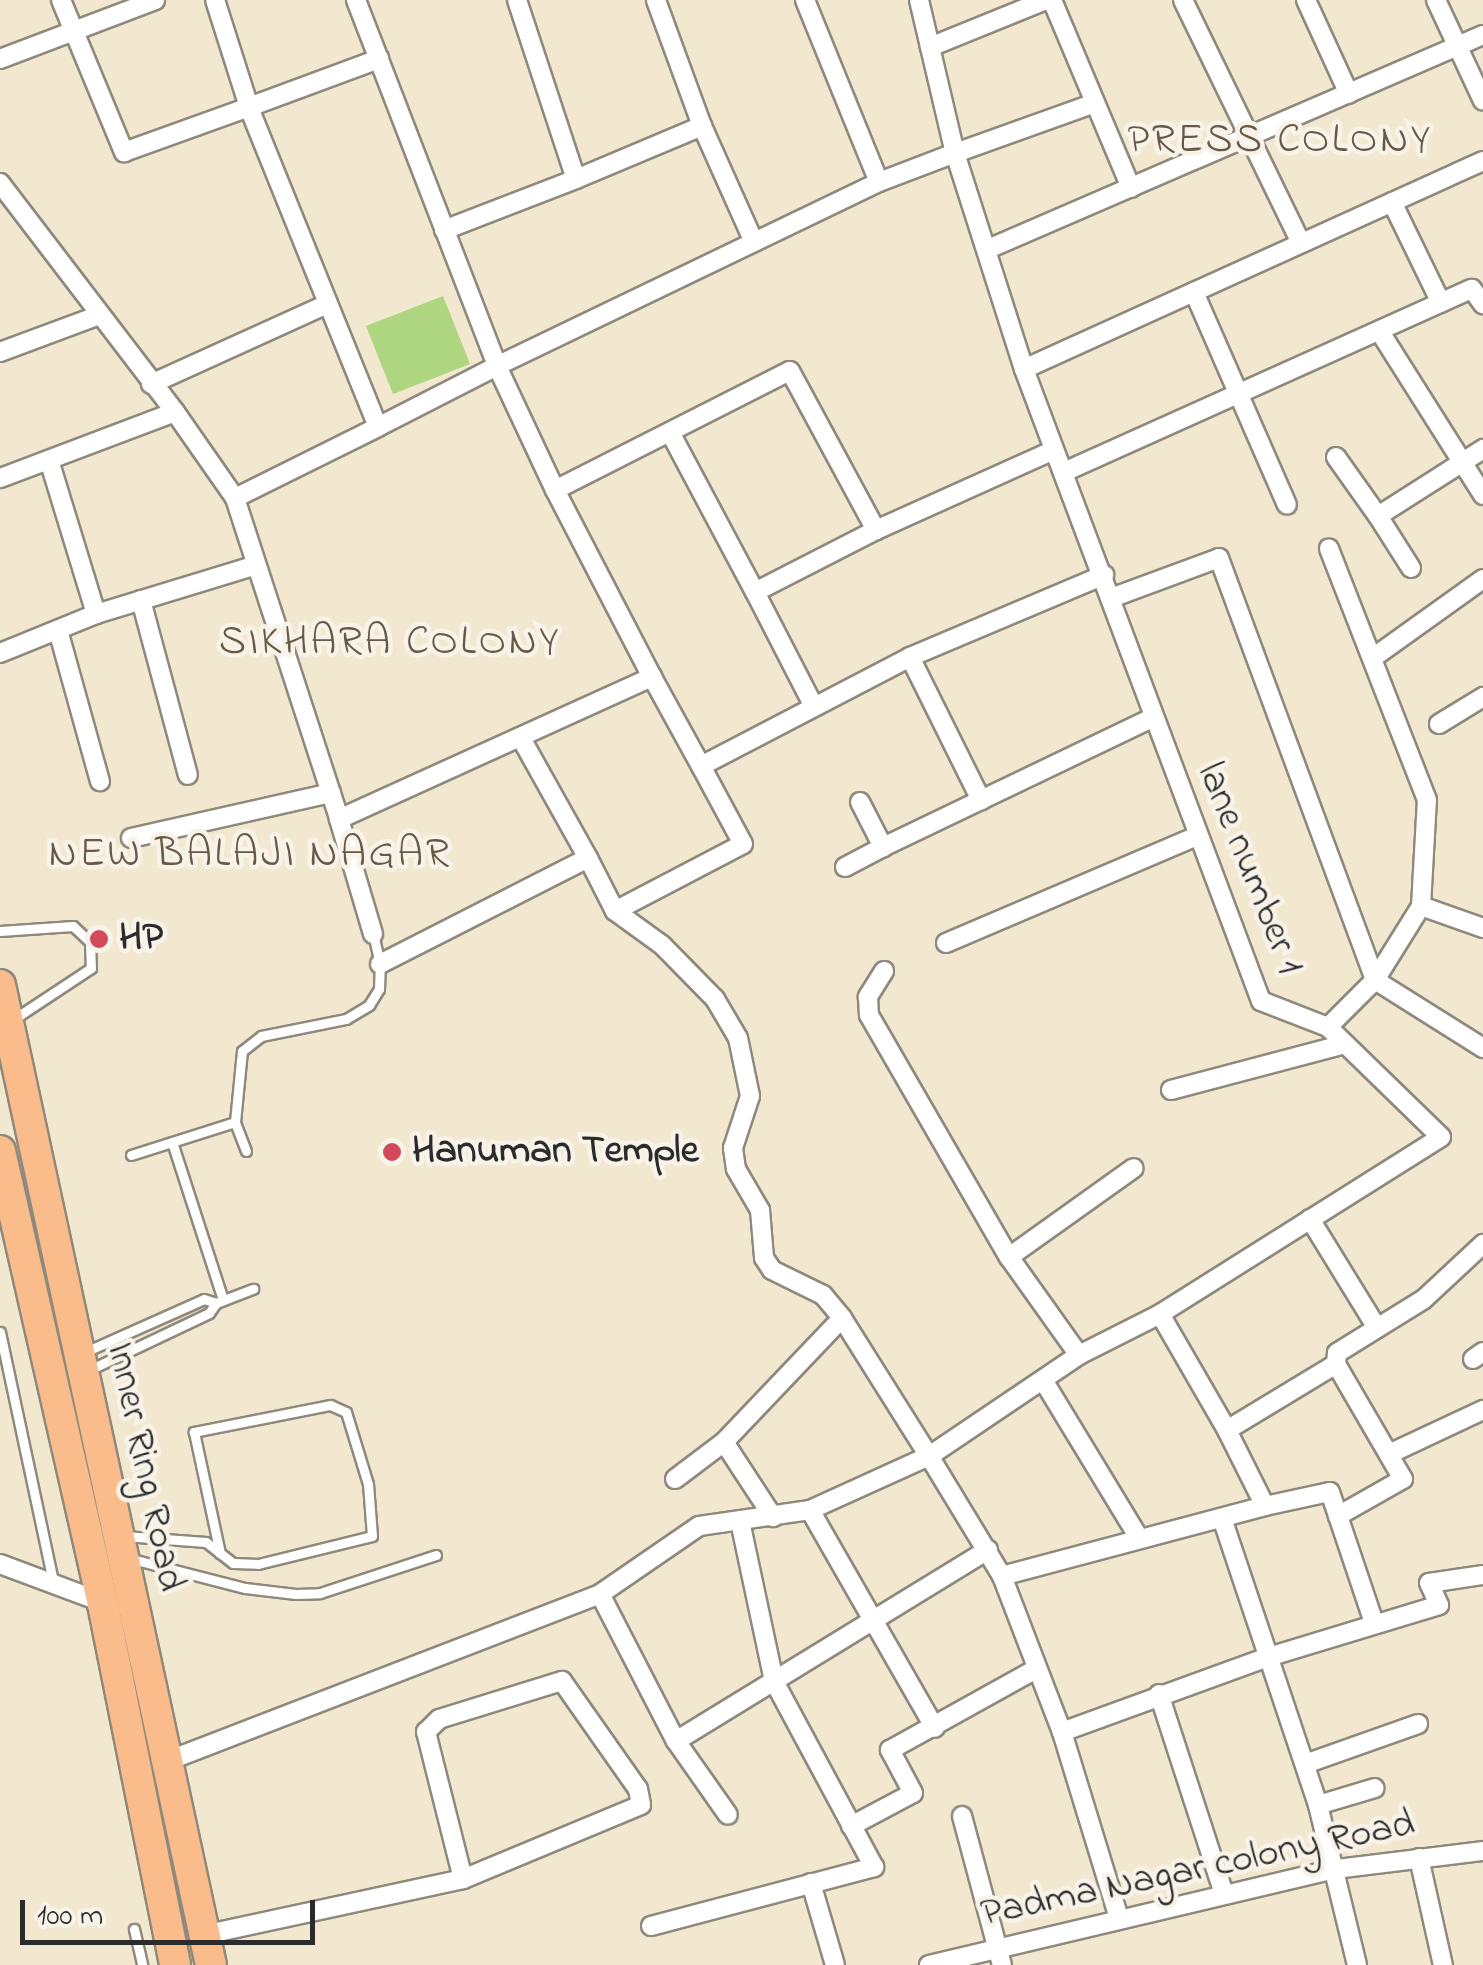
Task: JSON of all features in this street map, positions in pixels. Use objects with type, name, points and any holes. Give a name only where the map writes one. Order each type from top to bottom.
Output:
[{"type":"highway","name":"Inner Ring Road","points":[[0,985],[122,1546],[118,1603],[175,1965]]},
{"type":"highway","name":"Inner Ring Road","points":[[0,1151],[118,1603],[170,1760],[211,1965]]},
{"type":"street","points":[[61,0],[124,152],[379,59]]},
{"type":"street","points":[[0,59],[155,0]]},
{"type":"street","points":[[215,0],[250,107],[325,306],[378,427]]},
{"type":"street","points":[[356,0],[497,366],[555,490],[744,844],[615,911]]},
{"type":"street","points":[[656,0],[702,126],[754,242]]},
{"type":"street","points":[[805,0],[879,182]]},
{"type":"street","name":"lane number 1","points":[[919,0],[955,153],[1024,369],[1104,576],[1195,837],[1261,1002],[1328,1027],[1375,980],[1421,906],[1426,800],[1329,548]]},
{"type":"street","points":[[930,47],[1049,0],[1131,188]]},
{"type":"street","points":[[1182,0],[1301,243]]},
{"type":"street","points":[[1306,0],[1349,94]]},
{"type":"street","points":[[1436,0],[1483,102]]},
{"type":"street","points":[[519,1],[576,179]]},
{"type":"street","points":[[988,250],[1483,35]]},
{"type":"street","points":[[235,498],[497,366],[879,182],[1095,103]]},
{"type":"street","points":[[444,230],[702,126]]},
{"type":"street","points":[[1024,369],[1483,161]]},
{"type":"street","points":[[0,182],[97,316],[175,412],[235,498],[340,819],[372,934]]},
{"type":"street","points":[[1392,202],[1441,303]]},
{"type":"street","points":[[1064,472],[1441,303],[1479,291]]},
{"type":"street","points":[[1194,292],[1287,505]]},
{"type":"street","points":[[152,384],[325,306]]},
{"type":"street","points":[[0,352],[97,316]]},
{"type":"street","points":[[1380,332],[1483,495]]},
{"type":"street","points":[[555,490],[672,436],[790,371],[876,530]]},
{"type":"street","points":[[0,478],[175,412]]},
{"type":"street","points":[[672,436],[814,708]]},
{"type":"street","points":[[1378,516],[1483,449]]},
{"type":"street","points":[[755,592],[876,530],[1054,450]]},
{"type":"street","points":[[1336,456],[1411,568]]},
{"type":"street","points":[[49,460],[96,614]]},
{"type":"street","points":[[1111,598],[1219,558],[1375,980],[1483,1048]]},
{"type":"street","points":[[0,653],[96,614],[256,565]]},
{"type":"street","points":[[701,766],[910,657],[1104,576]]},
{"type":"street","points":[[1374,657],[1483,579]]},
{"type":"street","points":[[140,600],[188,776]]},
{"type":"street","points":[[58,630],[100,781]]},
{"type":"street","points":[[910,657],[981,800]]},
{"type":"street","points":[[340,819],[522,740],[652,677]]},
{"type":"street","points":[[1439,724],[1483,697]]},
{"type":"street","points":[[845,867],[1152,718]]},
{"type":"street","points":[[522,740],[615,911],[675,958],[715,999],[738,1038],[750,1096],[732,1148],[736,1169],[760,1210],[764,1258],[772,1270],[823,1295],[842,1318],[1002,1576],[1062,1732],[1119,1918]]},
{"type":"street","points":[[131,838],[331,793]]},
{"type":"street","points":[[860,802],[883,847]]},
{"type":"street","points":[[946,943],[1195,837]]},
{"type":"street","points":[[380,964],[588,858]]},
{"type":"street","points":[[1421,906],[1483,928]]},
{"type":"street","points":[[884,971],[868,996],[869,1015],[1009,1257],[1079,1355]]},
{"type":"street","points":[[170,1760],[600,1594],[699,1526],[810,1510],[929,1456],[1079,1355],[1160,1314],[1440,1137],[1328,1027]]},
{"type":"street","points":[[1171,1090],[1345,1044]]},
{"type":"street","points":[[1009,1257],[1134,1168]]},
{"type":"street","points":[[1310,1219],[1377,1328]]},
{"type":"street","points":[[1338,1516],[1401,1485],[1388,1454],[1336,1364],[1337,1352],[1424,1299],[1483,1244]]},
{"type":"street","points":[[1160,1314],[1228,1430],[1265,1506]]},
{"type":"street","points":[[676,1479],[724,1442],[842,1318]]},
{"type":"street","points":[[1228,1430],[1336,1364]]},
{"type":"street","points":[[1044,1380],[1138,1538]]},
{"type":"street","points":[[1388,1454],[1483,1410]]},
{"type":"street","points":[[724,1442],[773,1517]]},
{"type":"street","points":[[1002,1576],[1138,1538],[1330,1492],[1374,1623]]},
{"type":"street","points":[[810,1510],[870,1622],[935,1728]]},
{"type":"street","points":[[1222,1518],[1265,1658],[1318,1805],[1356,1965]]},
{"type":"street","points":[[651,1926],[874,1867],[774,1681],[740,1522]]},
{"type":"street","points":[[676,1741],[988,1550]]},
{"type":"street","points":[[0,1564],[118,1603]]},
{"type":"street","points":[[1062,1732],[1158,1694],[1439,1605],[1429,1582],[1483,1575]]},
{"type":"street","points":[[600,1594],[676,1741],[728,1815]]},
{"type":"street","points":[[851,1826],[913,1793],[890,1750],[1036,1668]]},
{"type":"street","points":[[204,1935],[463,1878],[641,1805],[638,1789],[562,1681],[429,1727],[426,1742],[463,1878]]},
{"type":"street","points":[[1158,1694],[1224,1894]]},
{"type":"street","points":[[1304,1764],[1418,1724]]},
{"type":"street","points":[[1318,1805],[1374,1788]]},
{"type":"street","points":[[962,1816],[1002,1965]]},
{"type":"street","name":"Padma Nagar colony Road","points":[[929,1965],[1336,1869],[1483,1851]]},
{"type":"street","points":[[1419,1858],[1443,1965]]},
{"type":"street","points":[[811,1883],[834,1965]]},
{"type":"lane","points":[[0,931],[73,926],[85,932],[92,956],[92,968],[74,984],[8,1024]]},
{"type":"lane","points":[[246,1151],[235,1122],[240,1058],[249,1042],[360,1012],[379,989],[380,964],[372,934]]},
{"type":"lane","points":[[131,1155],[235,1122]]},
{"type":"lane","points":[[172,1142],[220,1301]]},
{"type":"lane","points":[[82,1364],[204,1299],[220,1301],[254,1290]]},
{"type":"lane","points":[[82,1364],[209,1314],[220,1301]]},
{"type":"lane","points":[[0,1332],[53,1582]]},
{"type":"lane","points":[[122,1546],[175,1536],[206,1542],[232,1563],[258,1564],[372,1536],[368,1484],[346,1412],[330,1405],[194,1432],[220,1553]]},
{"type":"lane","points":[[122,1546],[245,1588],[296,1594],[320,1593],[436,1556]]},
{"type":"lane","points":[[134,1929],[142,1965]]},
{"type":"green space","points":[[443,296],[470,364],[393,394],[366,326]]},
{"type":"place","name":"HP","points":[[99,939]]},
{"type":"place","name":"Hanuman Temple","points":[[392,1152]]},
{"type":"district","name":"PRESS COLONY","points":[[1280,141]]},
{"type":"district","name":"SIKHARA COLONY","points":[[390,643]]},
{"type":"district","name":"NEW BALAJI NAGAR","points":[[250,855]]}]
